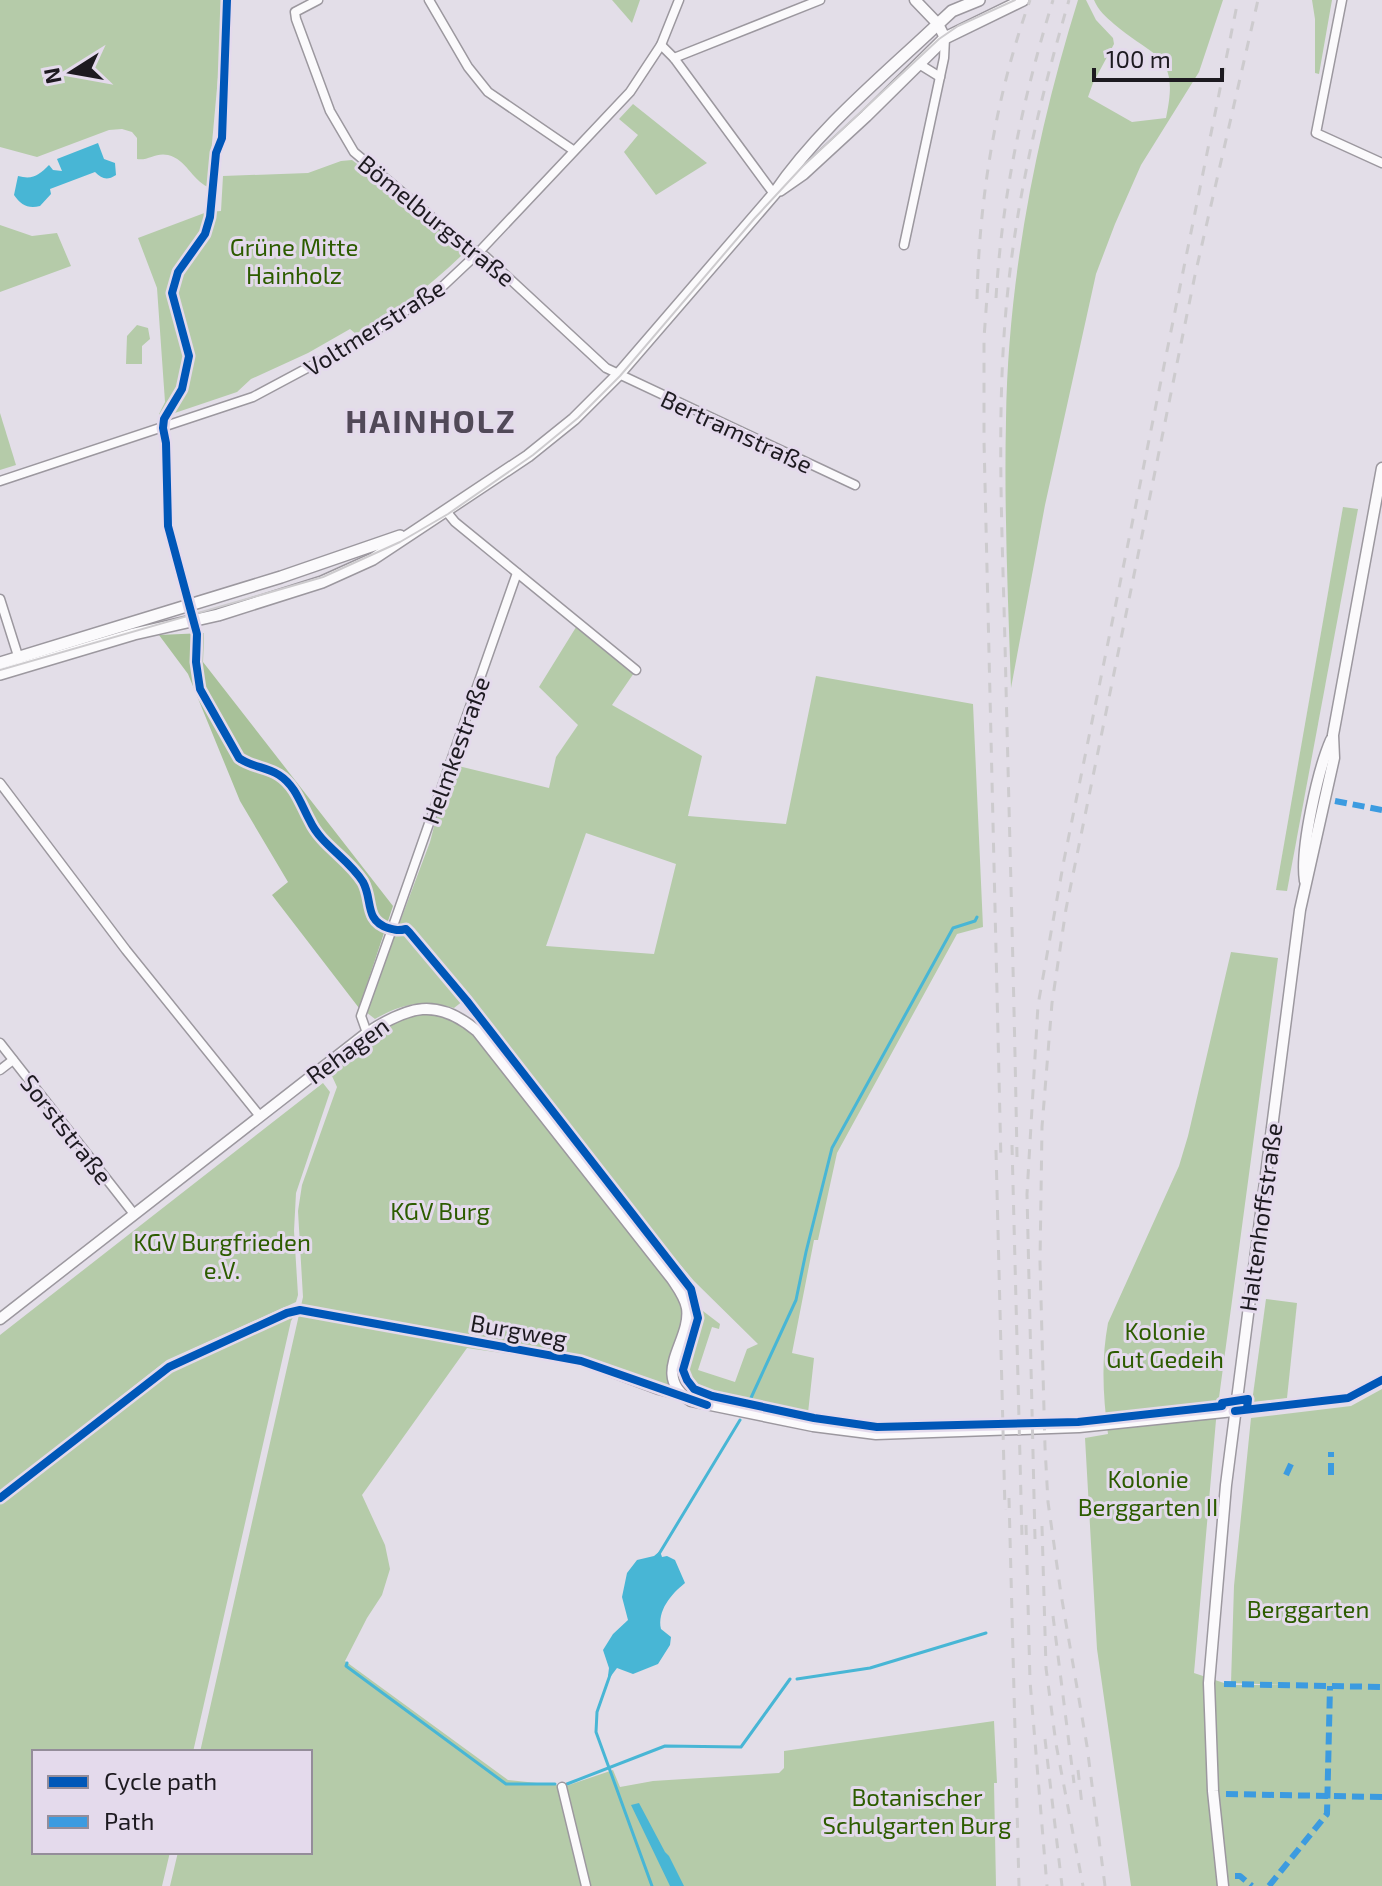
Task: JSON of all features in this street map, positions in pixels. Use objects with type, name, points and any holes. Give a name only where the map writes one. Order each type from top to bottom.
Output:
[{"type":"main road","points":[[0,663],[20,662],[206,618],[322,582],[373,559],[446,511],[553,437],[619,375],[774,194],[794,164],[952,11],[979,0]]},
{"type":"main road","points":[[774,194],[803,174],[945,38],[1023,0]]},
{"type":"main road","points":[[0,674],[20,662],[416,530]]},
{"type":"street","name":"Bömelburgstraße","points":[[318,0],[295,12],[296,19],[339,131],[359,157],[532,299],[606,368],[619,375]]},
{"type":"street","points":[[429,0],[468,67],[488,92],[573,150]]},
{"type":"street","name":"Voltmerstraße","points":[[0,481],[253,397],[340,352],[443,286],[630,92],[661,45],[679,0]]},
{"type":"street","points":[[674,58],[820,0]]},
{"type":"street","points":[[904,245],[946,49],[945,38],[938,24],[915,0]]},
{"type":"street","points":[[1342,0],[1316,133],[1382,163]]},
{"type":"street","points":[[661,45],[674,58],[774,194]]},
{"type":"street","points":[[919,64],[940,77]]},
{"type":"street","name":"Bertramstraße","points":[[619,375],[855,485]]},
{"type":"street","name":"Haltenhoffstraße","points":[[1223,1886],[1213,1791],[1209,1683],[1234,1411],[1305,883],[1311,868],[1334,758],[1333,735],[1382,468]]},
{"type":"street","points":[[446,511],[455,522],[636,670]]},
{"type":"street","name":"Helmkestraße","points":[[367,1033],[361,1016],[517,573]]},
{"type":"street","points":[[0,599],[20,662]]},
{"type":"street","points":[[0,783],[126,950],[259,1115]]},
{"type":"street","name":"Rehagen","points":[[0,1319],[367,1033],[397,1014],[421,1009],[450,1013],[477,1031],[683,1297],[687,1307],[686,1326],[672,1365],[673,1380],[682,1396]]},
{"type":"street","name":"Sorststraße","points":[[0,1043],[134,1214]]},
{"type":"street","points":[[0,1070],[13,1060]]},
{"type":"street","name":"Burgweg","points":[[300,1310],[581,1361],[700,1403],[841,1431],[876,1434],[1079,1427],[1234,1411],[1348,1398],[1382,1380]]},
{"type":"street","points":[[562,1787],[586,1886]]},
{"type":"green space","points":[[0,0],[225,0],[208,187],[174,157],[164,154],[137,159],[137,138],[132,132],[122,129],[109,130],[37,157],[0,147]]},
{"type":"green space","points":[[612,0],[640,0],[632,23]]},
{"type":"green space","points":[[1078,0],[1086,0],[1114,44],[1088,97],[1132,122],[1166,118],[1170,81],[1167,69],[1152,52],[1108,19],[1094,0],[1223,0],[1199,72],[1141,165],[1096,274],[1045,505],[1011,688],[1006,453],[1012,313],[1037,155]]},
{"type":"green space","points":[[1312,0],[1332,0],[1319,74],[1315,73]]},
{"type":"green space","points":[[633,104],[707,163],[656,195],[624,152],[638,135],[619,119]]},
{"type":"green space","name":"Grüne Mitte Hainholz","points":[[352,160],[460,247],[461,256],[411,299],[356,334],[350,329],[308,353],[251,379],[237,392],[160,418],[165,402],[157,288],[138,238],[207,212],[221,211],[223,176],[308,173]]},
{"type":"green space","points":[[0,225],[32,236],[57,233],[71,266],[0,292]]},
{"type":"green space","points":[[137,325],[148,328],[150,339],[142,346],[142,364],[126,364],[127,336]]},
{"type":"green space","points":[[0,413],[16,465],[0,470]]},
{"type":"green space","points":[[1343,507],[1358,509],[1287,891],[1276,890]]},
{"type":"green space","points":[[578,624],[636,670],[612,705],[702,756],[688,816],[786,824],[816,676],[973,704],[983,927],[957,934],[837,1153],[818,1240],[814,1240],[792,1353],[814,1358],[808,1413],[702,1391],[693,1383],[687,1366],[700,1317],[699,1308],[720,1324],[719,1329],[712,1327],[698,1370],[735,1382],[747,1349],[758,1344],[694,1281],[666,1248],[468,997],[454,1008],[413,1004],[375,1019],[366,1012],[430,842],[450,764],[549,788],[556,757],[578,725],[539,687]],"holes":[[[586,833],[676,864],[654,954],[546,946]]]},
{"type":"green space","points":[[204,633],[203,662],[393,906],[359,1008],[272,895],[288,882],[240,801],[188,674],[159,635]]},
{"type":"green space","points":[[1231,952],[1278,958],[1216,1420],[1194,1673],[1230,1685],[1286,1685],[1231,1683],[1234,1586],[1251,1418],[1351,1406],[1382,1389],[1382,1886],[1131,1886],[1097,1649],[1085,1438],[1108,1434],[1104,1351],[1108,1323],[1179,1166]]},
{"type":"green space","name":"KGV Burg","points":[[421,1009],[463,1019],[583,1166],[687,1307],[672,1365],[683,1395],[582,1365],[467,1348],[362,1495],[385,1545],[390,1569],[382,1595],[345,1661],[508,1780],[566,1786],[613,1770],[620,1787],[653,1781],[779,1773],[784,1768],[784,1751],[994,1721],[996,1886],[170,1886],[178,1854],[312,1854],[312,1750],[200,1750],[303,1297],[298,1211],[302,1185],[337,1087],[332,1076],[345,1050],[367,1033]]},
{"type":"green space","name":"KGV Burgfrieden e.V.","points":[[323,1083],[330,1092],[296,1193],[296,1302],[167,1360],[0,1492],[0,1335]]},
{"type":"green space","points":[[1266,1299],[1297,1303],[1287,1398],[1252,1402]]},
{"type":"green space","points":[[295,1314],[193,1750],[32,1750],[32,1854],[170,1854],[162,1886],[0,1886],[0,1500],[164,1373],[283,1316]]},
{"type":"water","points":[[98,143],[104,159],[115,163],[116,175],[105,178],[95,172],[50,189],[51,194],[40,206],[25,205],[14,195],[18,176],[35,176],[49,165],[53,170],[62,171],[57,159]]},
{"type":"water","points":[[660,1551],[662,1557],[675,1560],[685,1583],[670,1598],[661,1616],[661,1629],[671,1637],[670,1645],[658,1664],[633,1674],[617,1668],[608,1676],[609,1668],[603,1650],[613,1634],[628,1620],[622,1597],[627,1573],[637,1560],[654,1556]]},
{"type":"water","points":[[639,1803],[684,1886],[670,1886],[631,1805]]},
{"type":"waterway","points":[[750,1400],[796,1300],[832,1148],[953,928],[975,921],[977,917]]},
{"type":"waterway","points":[[659,1554],[740,1420]]},
{"type":"waterway","points":[[797,1679],[870,1668],[986,1633]]},
{"type":"waterway","points":[[347,1663],[346,1666],[506,1784],[555,1784]]},
{"type":"waterway","points":[[610,1675],[597,1712],[596,1732],[652,1886]]},
{"type":"waterway","points":[[567,1784],[665,1746],[741,1747],[790,1679]]},
{"type":"tram line","points":[[0,670],[323,577],[400,542],[448,514],[533,455],[578,418],[620,376],[803,166],[939,39],[958,26],[1015,0]]},
{"type":"railway","points":[[977,299],[981,223],[992,147],[1008,73],[1030,0]]},
{"type":"railway","points":[[996,298],[1003,222],[1016,147],[1032,73],[1053,0]]},
{"type":"railway","points":[[1017,1157],[1001,504],[1002,364],[1020,202],[1042,100],[1069,0]]},
{"type":"railway","points":[[1035,1539],[1027,1194],[1038,1005],[1064,860],[1238,0]]},
{"type":"railway","points":[[1105,1886],[1087,1746],[1048,1502],[1040,1262],[1042,1127],[1052,1003],[1066,909],[1195,275],[1258,0]]},
{"type":"railway","points":[[988,283],[984,338],[984,441],[1001,1162]]},
{"type":"railway","points":[[1012,1145],[1022,1537]]},
{"type":"railway","points":[[996,1150],[1005,1510]]},
{"type":"railway","points":[[1009,1498],[1019,1886]]},
{"type":"railway","points":[[1026,1525],[1030,1681],[1047,1886]]},
{"type":"railway","points":[[1042,1526],[1046,1668],[1056,1744],[1083,1886]]},
{"type":"railway","points":[[1053,1616],[1074,1783]]},
{"type":"railway","points":[[1045,1739],[1062,1886]]},
{"type":"railway","points":[[1078,1770],[1082,1805]]},
{"type":"marked path","points":[[1335,801],[1382,810]]},
{"type":"marked path","points":[[1331,1452],[1331,1475]]},
{"type":"marked path","points":[[1286,1475],[1292,1462]]},
{"type":"marked path","points":[[1224,1684],[1382,1687]]},
{"type":"marked path","points":[[1269,1886],[1327,1814],[1330,1686]]},
{"type":"marked path","points":[[1226,1794],[1382,1797]]},
{"type":"marked path","points":[[1235,1876],[1240,1876],[1252,1886]]},
{"type":"cycle path","points":[[227,0],[222,138],[216,153],[210,217],[205,234],[178,272],[172,293],[189,356],[182,389],[164,419],[163,428],[168,526],[197,634],[196,662],[200,689],[239,758],[285,779],[298,796],[315,830],[363,882],[375,920],[388,928],[409,932],[467,1001],[691,1289],[698,1318],[683,1370],[687,1380],[694,1389],[712,1396],[814,1418],[877,1427],[1078,1422],[1222,1406],[1222,1403],[1248,1399],[1247,1409]]},
{"type":"cycle path","points":[[0,1498],[169,1367],[287,1313],[300,1310],[581,1361],[707,1405]]},
{"type":"cycle path","points":[[1235,1411],[1348,1398],[1382,1380]]},
{"type":"district","name":"HAINHOLZ","points":[[431,420]]},
{"type":"park label","name":"Kolonie Gut Gedeih","points":[[1165,1344]]},
{"type":"park label","name":"Kolonie Berggarten II","points":[[1148,1492]]},
{"type":"park label","name":"Berggarten","points":[[1308,1608]]},
{"type":"park label","name":"Botanischer Schulgarten Burg","points":[[917,1810]]}]
